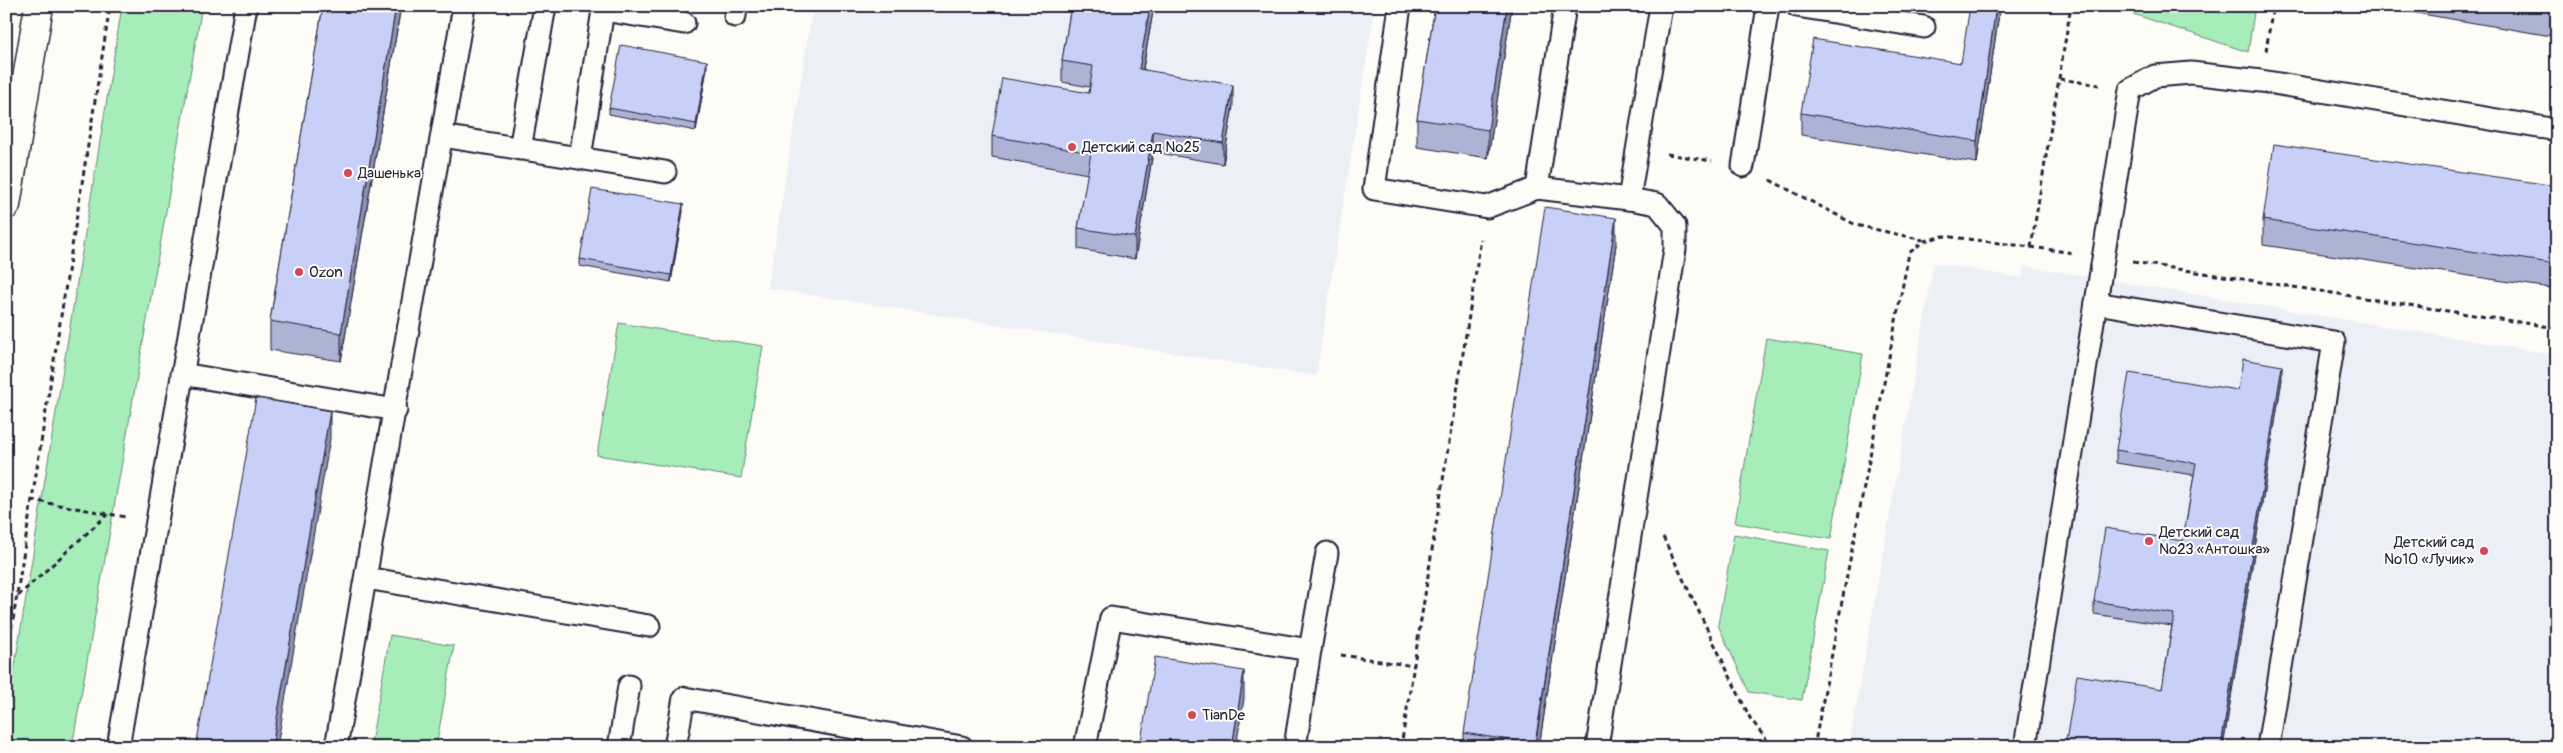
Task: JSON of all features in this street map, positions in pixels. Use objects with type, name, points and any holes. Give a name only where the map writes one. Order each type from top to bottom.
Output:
[{"type":"main road","points":[[6,205],[39,6]]},
{"type":"lane","points":[[118,747],[246,6]]},
{"type":"lane","points":[[336,747],[396,410],[464,6]]},
{"type":"lane","points":[[520,149],[545,6]]},
{"type":"lane","points":[[1400,6],[1374,189],[1486,207],[1537,188],[1629,199],[1657,204],[1674,226],[1675,249],[1597,747]]},
{"type":"lane","points":[[1537,188],[1565,6]]},
{"type":"lane","points":[[1629,199],[1661,6]]},
{"type":"lane","points":[[1743,166],[1768,6]]},
{"type":"lane","points":[[1797,6],[1924,27]]},
{"type":"lane","points":[[580,158],[603,10],[684,23]]},
{"type":"lane","points":[[2025,747],[2130,90],[2155,76],[2191,73],[2261,81],[2557,130]]},
{"type":"lane","points":[[442,136],[665,172]]},
{"type":"lane","points":[[2096,303],[2334,342],[2268,747]]},
{"type":"lane","points":[[182,374],[396,410]]},
{"type":"lane","points":[[1295,747],[1327,554]]},
{"type":"lane","points":[[366,578],[649,626]]},
{"type":"lane","points":[[1085,747],[1110,618],[1310,650]]},
{"type":"lane","points":[[619,747],[629,686]]},
{"type":"lane","points":[[675,747],[684,698],[962,747]]},
{"type":"path","points":[[6,664],[110,6]]},
{"type":"path","points":[[2032,247],[2071,6]]},
{"type":"path","points":[[2261,81],[2273,6]]},
{"type":"path","points":[[2060,79],[2130,90]]},
{"type":"path","points":[[1637,149],[1743,166],[1856,225],[1924,241]]},
{"type":"path","points":[[1401,747],[1486,207]]},
{"type":"path","points":[[1814,747],[1909,253],[1924,241],[1944,236],[2032,247],[2557,328]]},
{"type":"path","points":[[1638,486],[1750,718],[1772,747]]},
{"type":"path","points":[[31,500],[156,522]]},
{"type":"path","points":[[18,596],[108,514]]},
{"type":"path","points":[[1310,650],[1414,666]]},
{"type":"shaded area","name":"Детский сад №25","points":[[813,6],[1375,6],[1316,376],[768,288]]},
{"type":"shaded area","name":"Детский сад №23 «Антошка»","points":[[1934,263],[2022,278],[2024,266],[2557,355],[2557,747],[1849,747]]},
{"type":"green space","points":[[122,6],[202,6],[72,747],[6,747],[6,720]]},
{"type":"green space","points":[[2109,6],[2255,6],[2248,52]]},
{"type":"green space","points":[[619,323],[763,346],[741,478],[597,455]]},
{"type":"green space","points":[[1766,338],[1863,354],[1831,539],[1735,523]]},
{"type":"green space","points":[[1734,534],[1829,551],[1802,700],[1749,692],[1718,625]]},
{"type":"green space","points":[[390,635],[454,646],[436,747],[393,747],[371,743]]},
{"type":"building","points":[[323,6],[396,6],[341,333],[270,321]]},
{"type":"building","points":[[1071,6],[1150,6],[1139,69],[1233,85],[1223,143],[1153,131],[1135,237],[1078,228],[1091,153],[992,136],[1002,78],[1089,93],[1093,66],[1062,61]]},
{"type":"building","points":[[1435,6],[1507,6],[1488,130],[1417,119]]},
{"type":"building","points":[[1970,6],[1996,6],[1977,141],[1801,113],[1813,39],[1961,63]]},
{"type":"building","points":[[2524,6],[2557,6],[2557,12]]},
{"type":"building","points":[[621,45],[707,61],[696,124],[609,108]]},
{"type":"building","points":[[2274,144],[2557,186],[2557,264],[2263,220]]},
{"type":"building","points":[[592,189],[683,204],[671,275],[580,259]]},
{"type":"building","points":[[1545,207],[1616,218],[1535,744],[1464,733]]},
{"type":"building","points":[[2243,359],[2282,366],[2221,746],[2186,741],[2185,747],[2065,747],[2077,675],[2162,689],[2174,614],[2094,601],[2105,528],[2183,541],[2196,463],[2116,450],[2129,373],[2238,390]]},
{"type":"building","points":[[256,398],[330,411],[272,747],[196,747]]},
{"type":"building","points":[[1155,657],[1244,671],[1232,747],[1140,747]]},
{"type":"place","name":"Детский сад №25","points":[[1072,147]]},
{"type":"place","name":"Дашенька","points":[[348,173]]},
{"type":"place","name":"Ozon","points":[[299,272]]},
{"type":"place","name":"Детский сад №23 «Антошка»","points":[[2149,541]]},
{"type":"place","name":"Детский сад №10 «Лучик»","points":[[2484,551]]},
{"type":"place","name":"TianDe","points":[[1192,715]]}]
